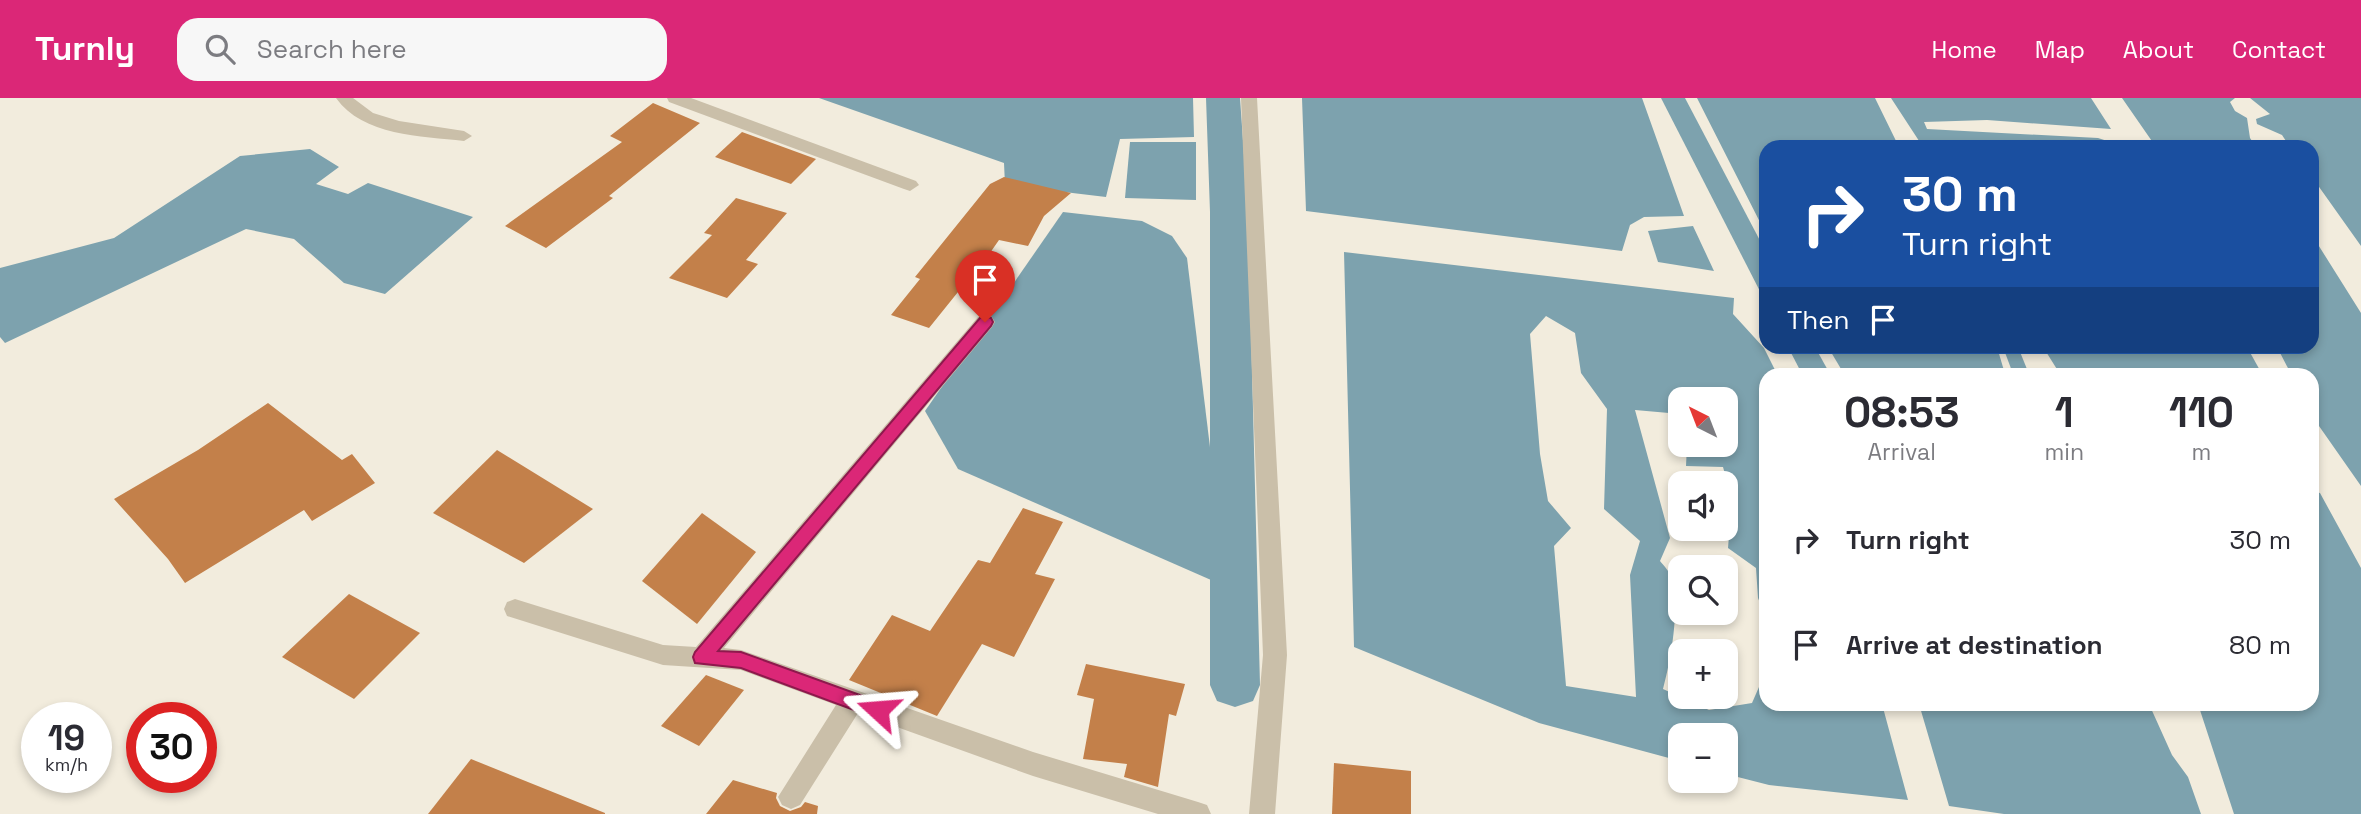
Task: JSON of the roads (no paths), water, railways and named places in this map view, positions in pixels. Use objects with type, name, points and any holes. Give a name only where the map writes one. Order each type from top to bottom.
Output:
[{"type":"street","points":[[344,98],[351,108],[372,121],[464,136]]},
{"type":"street","points":[[675,98],[910,185]]},
{"type":"street","points":[[1249,98],[1275,655],[1262,814]]},
{"type":"street","points":[[702,657],[985,322]]},
{"type":"street","points":[[515,608],[663,655],[741,660],[1033,764],[1198,814]]},
{"type":"street","points":[[791,797],[852,701]]},
{"type":"water","points":[[819,98],[1193,98],[1194,137],[1120,139],[1106,197],[1005,185],[1004,163]]},
{"type":"water","points":[[1302,98],[1642,98],[1684,216],[1644,217],[1630,225],[1622,251],[1306,211]]},
{"type":"water","points":[[1661,98],[1685,98],[1759,239],[1759,289]]},
{"type":"water","points":[[1697,98],[1875,98],[1896,140],[1759,140],[1759,220]]},
{"type":"water","points":[[1891,98],[2091,98],[2111,129],[1987,120],[1924,122],[1927,129],[2104,140],[1918,140]]},
{"type":"water","points":[[2122,98],[2235,98],[2230,102],[2235,111],[2247,118],[2251,140],[2151,140]]},
{"type":"water","points":[[2250,98],[2361,98],[2361,246],[2319,187],[2319,140],[2285,140],[2282,135],[2257,124],[2256,119],[2270,114]]},
{"type":"water","points":[[1130,142],[1196,142],[1196,200],[1125,198]]},
{"type":"water","points":[[310,149],[339,167],[316,184],[348,194],[368,183],[473,217],[385,294],[344,283],[294,239],[246,229],[5,343],[0,337],[0,268],[114,238],[240,156]]},
{"type":"water","points":[[1063,212],[1142,221],[1172,236],[1187,258],[1227,587],[958,469],[925,411]]},
{"type":"water","points":[[1693,226],[1714,271],[1658,262],[1648,231]]},
{"type":"water","points":[[2319,246],[2361,313],[2361,486],[2319,426],[2319,368],[2288,368],[2281,354],[2319,354]]},
{"type":"water","points":[[1344,252],[1734,298],[1733,314],[1759,343],[1759,354],[1767,354],[1774,368],[1759,368],[1759,600],[1756,568],[1728,548],[1729,541],[1738,541],[1738,471],[1724,471],[1723,467],[1686,466],[1686,457],[1738,457],[1738,387],[1668,387],[1668,413],[1635,410],[1668,531],[1669,541],[1660,561],[1668,572],[1668,625],[1674,625],[1672,639],[1668,639],[1668,664],[1663,689],[1668,691],[1668,709],[1738,709],[1738,705],[1752,703],[1759,687],[1759,711],[1884,711],[1908,800],[1769,785],[1738,777],[1738,723],[1668,723],[1668,758],[1539,723],[1354,647]],"holes":[[[1546,316],[1575,333],[1581,373],[1607,409],[1604,509],[1640,541],[1630,575],[1636,697],[1566,686],[1554,546],[1571,528],[1548,501],[1540,454],[1530,334]]]},
{"type":"water","points":[[1792,354],[1819,354],[1827,368],[1799,368]]},
{"type":"water","points":[[1832,354],[1999,354],[2003,368],[1840,368]]},
{"type":"water","points":[[2006,354],[2021,354],[2027,368],[2011,368]]},
{"type":"water","points":[[2047,354],[2251,354],[2259,368],[2056,368]]},
{"type":"water","points":[[2320,493],[2361,568],[2361,814],[2234,814],[2200,711],[2319,711]]},
{"type":"water","points":[[1921,711],[2152,711],[2172,755],[2188,777],[2201,814],[2004,814],[1949,806]]},
{"type":"waterway","points":[[1223,98],[1229,212],[1235,685]]}]
